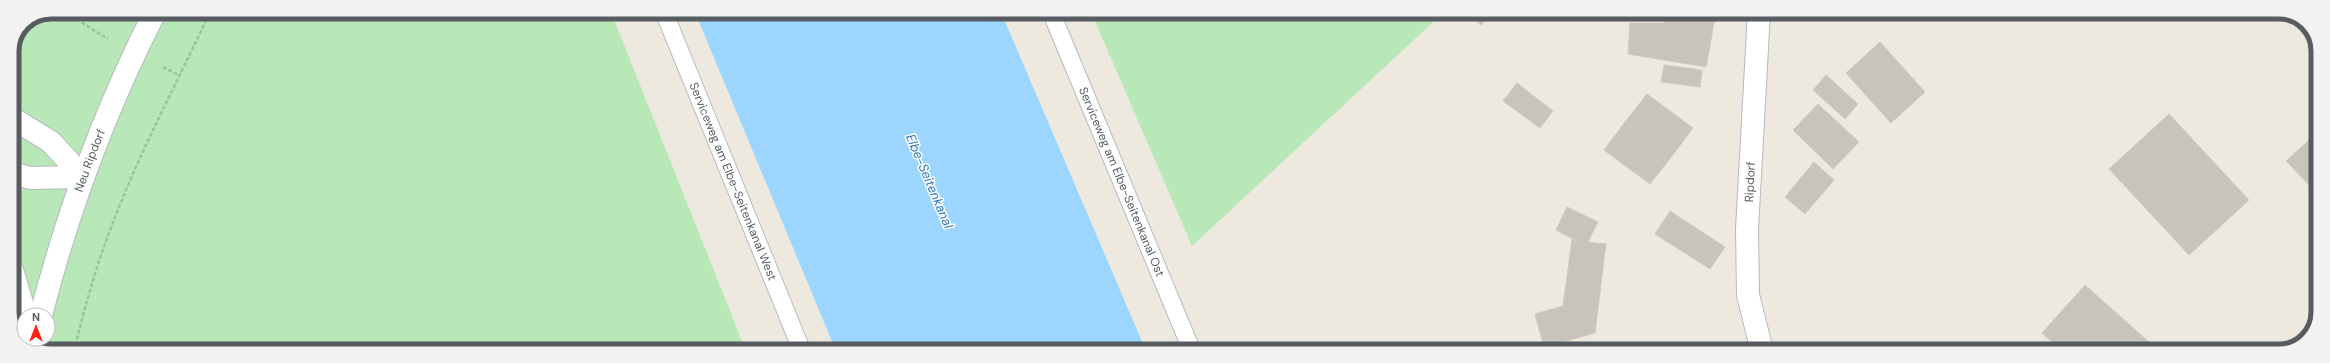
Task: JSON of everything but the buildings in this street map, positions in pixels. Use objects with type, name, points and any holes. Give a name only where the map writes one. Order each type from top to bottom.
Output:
[{"type":"street","name":"Neu Ripdorf","points":[[43,307],[58,248],[83,177],[134,53],[151,19]]},
{"type":"street","name":"Ripdorf","points":[[1759,19],[1747,229],[1748,295],[1760,344]]},
{"type":"street","points":[[19,122],[51,142],[83,177]]},
{"type":"street","points":[[19,175],[30,178],[83,177]]},
{"type":"street","points":[[19,293],[22,307]]},
{"type":"lane","name":"Serviceweg am Elbe-Seitenkanal West","points":[[667,19],[799,344]]},
{"type":"lane","name":"Serviceweg am Elbe-Seitenkanal Ost","points":[[1054,19],[1189,344]]},
{"type":"path","points":[[76,344],[91,286],[114,220],[138,162],[207,19]]},
{"type":"green space","points":[[52,19],[614,19],[743,344],[56,344],[56,307],[19,307],[19,52],[21,39],[24,33],[33,24],[39,21]]},
{"type":"green space","points":[[1094,19],[1436,19],[1192,246]]},
{"type":"water","name":"Elbe-Seitenkanal","points":[[698,19],[1004,19],[1143,344],[833,344]]}]
